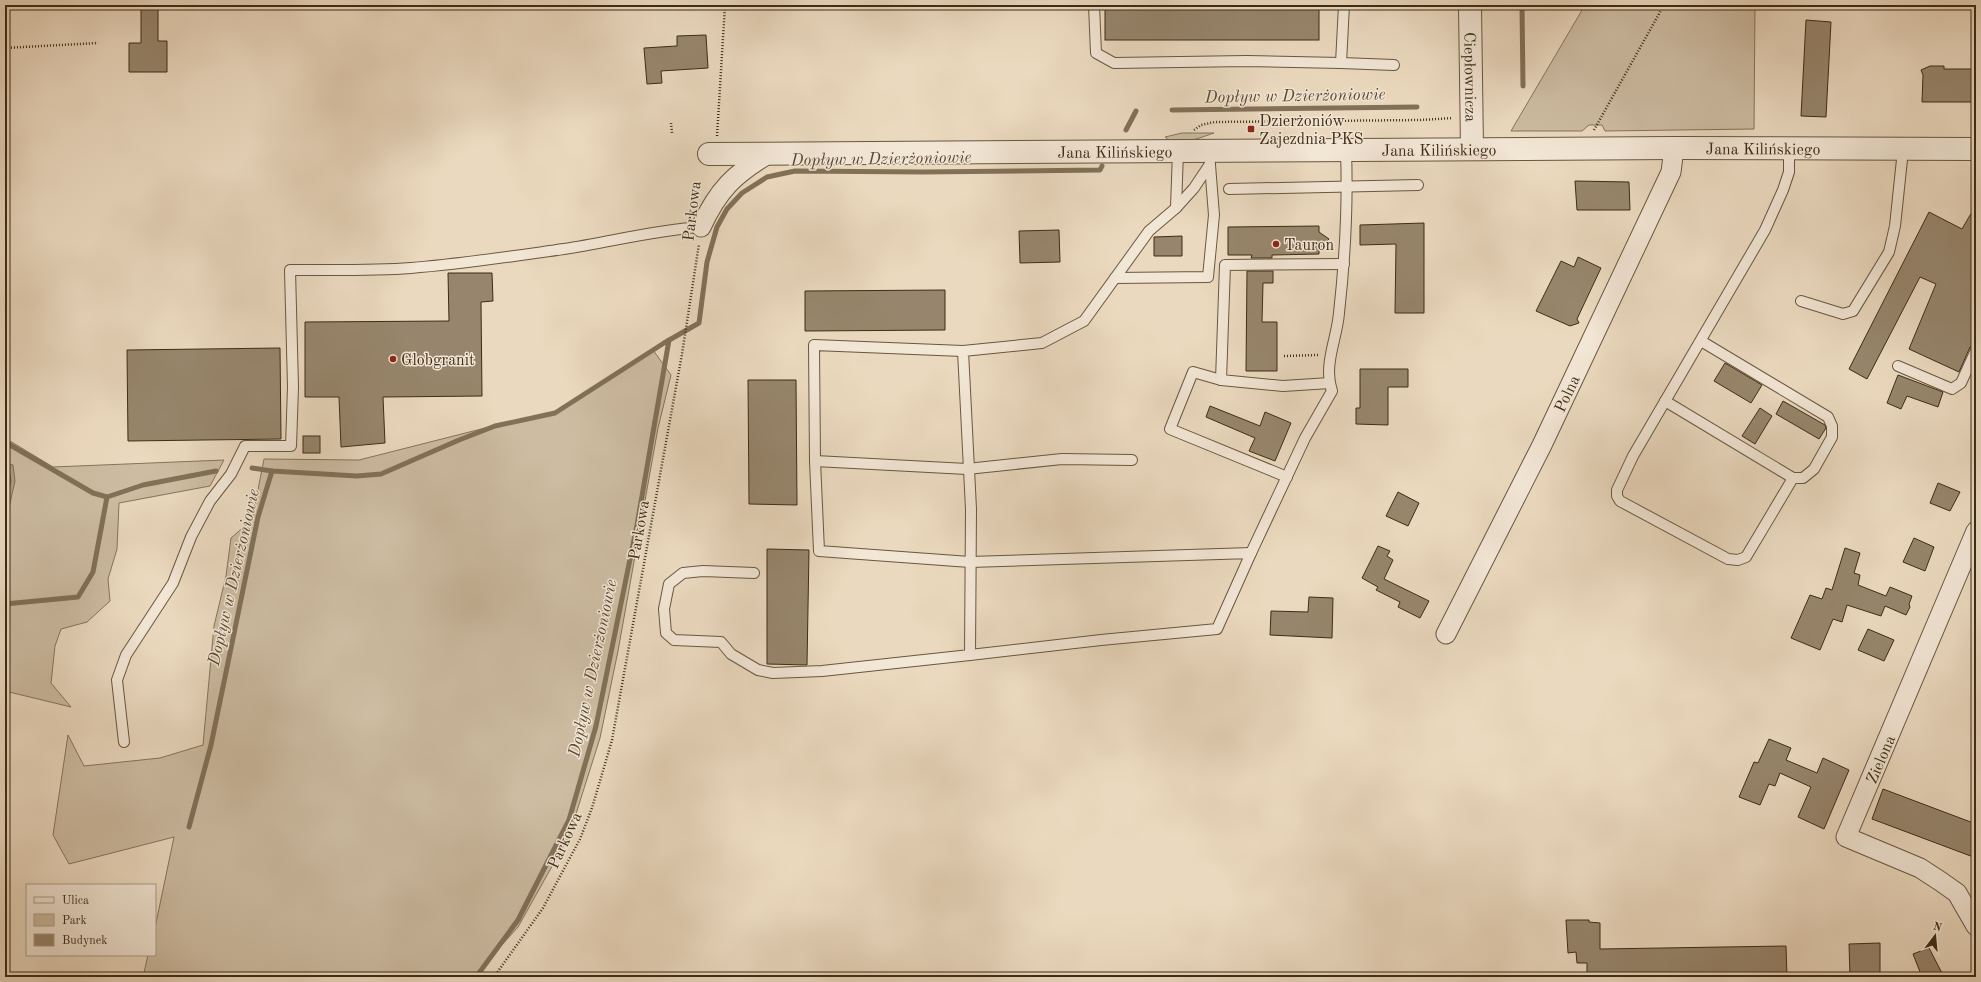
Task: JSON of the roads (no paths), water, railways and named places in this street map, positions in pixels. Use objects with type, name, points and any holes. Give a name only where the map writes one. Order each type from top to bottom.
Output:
[{"type":"street","name":"Ciepłownicza","points":[[1470,5],[1472,149]]},
{"type":"street","name":"Polna","points":[[1446,634],[1542,445],[1580,366],[1670,172],[1674,148]]},
{"type":"street","name":"Jana Kilińskiego","points":[[713,154],[1178,151],[1211,158],[1346,151],[1472,149],[1976,149]]},
{"type":"street","points":[[701,227],[712,205],[733,178],[770,153]]},
{"type":"street","name":"Zielona","points":[[1976,531],[1846,837],[1920,868],[1940,881],[1957,893],[1976,926]]},
{"type":"lane","points":[[1094,5],[1096,54],[1114,63],[1247,61],[1394,65]]},
{"type":"lane","points":[[1341,63],[1344,5]]},
{"type":"lane","points":[[1788,149],[1789,172],[1783,190],[1765,230],[1633,456],[1617,490],[1617,496],[1620,501],[1728,559],[1738,560],[1746,557],[1793,478]]},
{"type":"lane","points":[[1801,301],[1843,314],[1852,311],[1889,252],[1895,226],[1903,150]]},
{"type":"lane","points":[[1176,208],[1178,151]]},
{"type":"lane","points":[[754,573],[703,571],[683,573],[669,584],[664,609],[666,633],[674,640],[721,642],[731,654],[758,670],[773,673],[822,671],[1101,640],[1217,629],[1305,438],[1332,391],[1329,366],[1339,315],[1344,264],[1347,187],[1346,151]]},
{"type":"lane","points":[[1211,158],[1194,188],[1176,208],[1149,231],[1084,321],[1042,343],[963,351],[814,346],[815,461],[818,551],[970,562],[1251,553]]},
{"type":"lane","points":[[1115,278],[1208,277],[1214,215],[1211,158]]},
{"type":"lane","points":[[1229,189],[1418,184]]},
{"type":"lane","points":[[124,742],[117,680],[126,655],[173,583],[191,537],[210,501],[231,474],[245,446],[290,446],[293,387],[290,270],[348,271],[412,268],[591,245],[679,228],[701,227]]},
{"type":"lane","points":[[1221,380],[1225,265],[1344,264]]},
{"type":"lane","points":[[1665,401],[1793,478],[1803,478],[1814,469],[1832,437],[1832,426],[1828,418],[1701,341]]},
{"type":"lane","points":[[1898,366],[1952,390],[1960,383],[1976,350]]},
{"type":"lane","points":[[963,351],[971,509],[970,655]]},
{"type":"lane","points":[[1287,477],[1170,429],[1193,372],[1221,380],[1283,386],[1330,383]]},
{"type":"lane","points":[[815,461],[968,470],[1062,460],[1132,460]]},
{"type":"water","points":[[5,463],[13,465],[15,481],[5,525]]},
{"type":"waterway","name":"Dopływ w Dzierżoniowie","points":[[1522,5],[1523,86]]},
{"type":"waterway","name":"Dopływ w Dzierżoniowie","points":[[1172,110],[1417,107]]},
{"type":"waterway","name":"Dopływ w Dzierżoniowie","points":[[1126,130],[1136,111]]},
{"type":"waterway","name":"Dopływ w Dzierżoniowie","points":[[252,468],[272,471],[357,476],[381,474],[495,426],[555,413],[664,343],[699,323],[707,262],[717,227],[727,209],[742,193],[767,177],[795,171],[923,172],[1100,170],[1102,166]]},
{"type":"waterway","name":"Dopływ w Dzierżoniowie","points":[[476,977],[518,920],[569,820],[596,726],[637,525],[669,340]]},
{"type":"waterway","points":[[5,442],[93,493],[107,497],[143,485],[216,471]]},
{"type":"waterway","name":"Dopływ w Dzierżoniowie","points":[[189,827],[211,745],[258,517],[272,471]]},
{"type":"waterway","points":[[5,604],[78,597],[93,572],[107,497]]},
{"type":"place","name":"Dzierżoniów Zajezdnia PKS","points":[[1251,129]]},
{"type":"place","name":"Tauron","points":[[1276,244]]},
{"type":"place","name":"Globgranit","points":[[393,359]]}]
